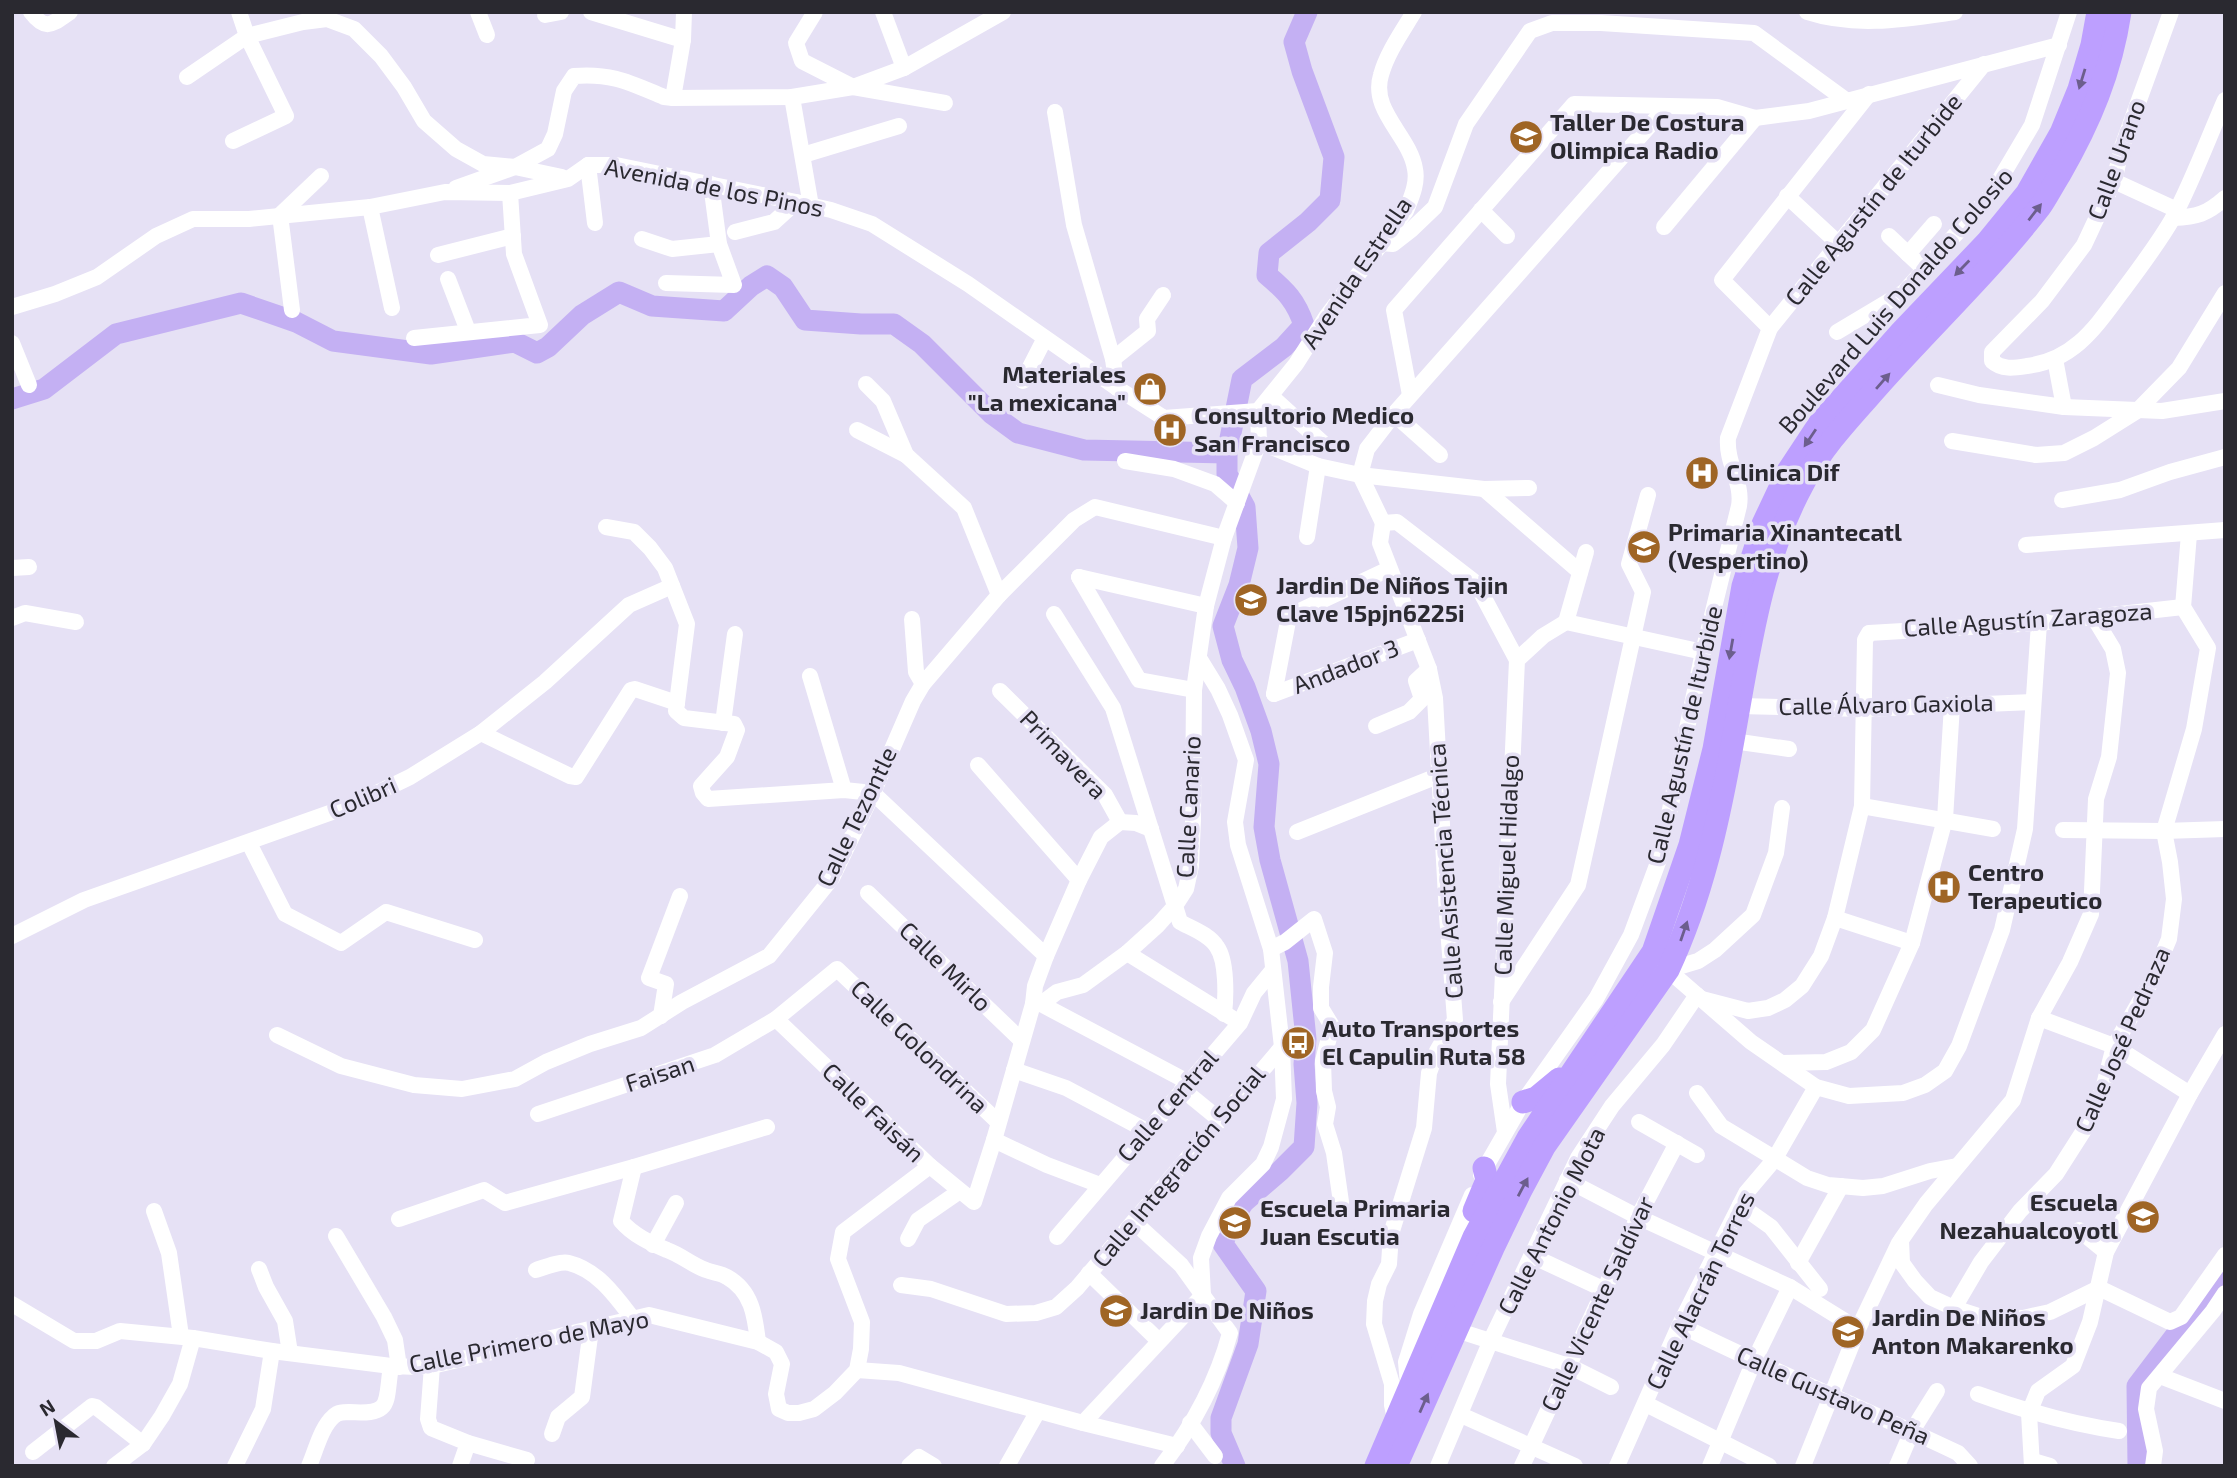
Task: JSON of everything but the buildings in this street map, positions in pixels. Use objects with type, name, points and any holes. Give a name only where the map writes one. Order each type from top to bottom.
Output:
[{"type":"highway","name":"Boulevard Luis Donaldo Colosio","points":[[1396,1466],[1446,1329],[1474,1237],[1528,1138],[1653,952],[1690,845],[1714,749],[1743,586],[1763,524],[1788,471],[1819,424],[1987,242],[2027,193],[2062,133],[2075,100],[2092,45],[2098,12]]},
{"type":"highway","name":"Boulevard Luis Donaldo Colosio","points":[[1376,1466],[1409,1390],[1498,1236],[1544,1147],[1668,970],[1676,952],[1712,848],[1761,592],[1780,531],[1803,482],[1833,437],[2001,254],[2042,204],[2077,145],[2099,96],[2114,48],[2120,12]]},
{"type":"highway","points":[[1523,1102],[1550,1089],[1586,1052]]},
{"type":"highway","points":[[1446,1329],[1437,1306],[1458,1247],[1487,1180],[1484,1168]]},
{"type":"street","points":[[31,12],[39,23],[44,25],[51,24],[70,12]]},
{"type":"street","points":[[233,141],[286,116],[247,36],[239,12]]},
{"type":"street","points":[[478,12],[487,35]]},
{"type":"street","points":[[591,12],[682,40]]},
{"type":"street","points":[[673,98],[684,12]]},
{"type":"street","points":[[815,12],[796,43],[802,61],[853,88],[944,103]]},
{"type":"street","points":[[883,12],[904,68]]},
{"type":"street","points":[[445,192],[515,167],[548,149],[555,134],[564,91],[574,76],[617,77],[664,97],[673,98],[792,97],[853,88],[904,68],[1003,12]]},
{"type":"street","name":"Avenida Estrella","points":[[1257,411],[1296,364],[1326,317],[1406,211],[1413,194],[1416,172],[1410,150],[1382,106],[1380,76],[1414,12]]},
{"type":"street","points":[[1807,12],[1826,18],[1879,22],[1955,12]]},
{"type":"street","points":[[1837,332],[1904,292],[1990,196],[2032,125],[2068,12]]},
{"type":"street","name":"Calle Urano","points":[[2055,359],[2030,366],[2005,368],[1992,361],[1992,352],[2042,300],[2084,245],[2114,181],[2122,147],[2171,12]]},
{"type":"street","points":[[1381,243],[1393,244],[1435,207],[1466,124],[1530,31],[1552,18],[1754,33],[1847,101]]},
{"type":"street","points":[[187,77],[247,36],[327,19],[354,29],[381,56],[424,121],[456,149],[483,163],[568,179]]},
{"type":"street","points":[[1410,395],[1394,310],[1574,104],[1717,107],[1755,118],[1809,111],[2059,45]]},
{"type":"street","name":"Calle Agustín de Iturbide","points":[[1409,1390],[1406,1362],[1421,1314],[1484,1168],[1523,1102],[1595,999],[1631,935],[1660,857],[1703,652],[1740,498],[1727,452],[1728,438],[1770,328],[1983,64]]},
{"type":"street","points":[[1770,328],[1722,280],[1869,94]]},
{"type":"street","points":[[735,232],[774,222],[804,204],[803,156],[792,97]]},
{"type":"street","points":[[2064,407],[2055,359],[2093,332],[2145,262],[2174,214],[2225,100]]},
{"type":"street","points":[[1667,106],[1394,414],[1367,449],[1360,475],[1383,523],[1397,522],[1476,583],[1517,660],[1543,636],[1566,622],[1703,652]]},
{"type":"street","points":[[1055,112],[1074,225],[1113,359],[1117,388]]},
{"type":"street","points":[[1664,227],[1755,118]]},
{"type":"street","points":[[803,156],[899,126]]},
{"type":"street","points":[[588,165],[595,223]]},
{"type":"street","name":"Avenida de los Pinos","points":[[12,307],[97,277],[156,236],[193,219],[249,219],[370,206],[445,192],[510,193],[568,179],[588,165],[616,165],[804,204],[872,224],[968,284],[1164,418],[1257,411]]},
{"type":"street","points":[[292,310],[280,215],[321,176]]},
{"type":"street","points":[[2114,181],[2174,214],[2193,217],[2211,211],[2225,198]]},
{"type":"street","points":[[666,283],[734,285],[719,244],[711,184]]},
{"type":"street","points":[[414,338],[540,325],[514,254],[510,193]]},
{"type":"street","points":[[1787,196],[1839,244]]},
{"type":"street","points":[[370,206],[393,308]]},
{"type":"street","points":[[1481,210],[1507,236]]},
{"type":"street","points":[[1908,254],[1934,224]]},
{"type":"street","points":[[438,254],[513,236]]},
{"type":"street","points":[[1889,236],[1925,270]]},
{"type":"street","points":[[642,239],[672,249],[719,244]]},
{"type":"street","points":[[448,279],[468,331]]},
{"type":"street","points":[[1952,441],[2036,455],[2064,453],[2094,438],[2137,411],[2179,368],[2225,293]]},
{"type":"street","points":[[1113,359],[1148,331],[1147,319],[1163,295]]},
{"type":"street","points":[[1023,381],[1045,338]]},
{"type":"street","points":[[12,344],[29,384]]},
{"type":"street","points":[[866,384],[883,401],[906,455]]},
{"type":"street","points":[[1938,384],[1979,395],[2064,407],[2162,411],[2225,401]]},
{"type":"street","points":[[1271,396],[1325,445]]},
{"type":"street","points":[[1257,411],[1259,442],[1318,466],[1360,475],[1484,489],[1529,488]]},
{"type":"street","points":[[1394,414],[1440,454]]},
{"type":"street","points":[[857,430],[906,455],[964,508],[999,595]]},
{"type":"street","name":"Calle Canario","points":[[1037,1004],[1058,992],[1083,985],[1127,953],[1158,925],[1186,889],[1191,866],[1194,690],[1206,606],[1224,538],[1259,442]]},
{"type":"street","points":[[2062,500],[2120,490],[2170,472],[2225,457]]},
{"type":"street","points":[[1125,461],[1174,469],[1215,484],[1237,503]]},
{"type":"street","points":[[1307,537],[1318,466]]},
{"type":"street","points":[[1484,489],[1580,572]]},
{"type":"street","points":[[1502,1002],[1578,884],[1643,592],[1629,564],[1647,495]]},
{"type":"street","name":"Calle Tezontle","points":[[277,1035],[341,1066],[414,1085],[462,1089],[515,1079],[546,1062],[590,1044],[641,1028],[769,956],[832,878],[923,684],[999,595],[1074,520],[1095,507],[1224,538]]},
{"type":"street","name":"Calle Asistencia Técnica","points":[[1383,523],[1380,543],[1429,669],[1435,698],[1455,1020],[1437,1051],[1429,1073],[1424,1128],[1391,1234],[1389,1264],[1379,1284],[1375,1301],[1374,1324],[1392,1384],[1395,1421]]},
{"type":"street","points":[[606,527],[634,532],[650,548],[665,568],[687,624],[676,711],[684,718],[734,724],[737,730],[727,757],[701,786],[708,799],[844,790],[873,793],[1046,956]]},
{"type":"street","points":[[2026,545],[2225,530]]},
{"type":"street","points":[[2183,607],[2189,534]]},
{"type":"street","points":[[1566,622],[1586,552]]},
{"type":"street","points":[[12,568],[29,567]]},
{"type":"street","name":"Andador 3","points":[[1389,569],[1289,616],[1274,694],[1418,640]]},
{"type":"street","points":[[1194,690],[1139,680],[1079,577],[1206,606]]},
{"type":"street","name":"Colibri","points":[[12,936],[84,900],[352,805],[410,777],[481,733],[545,682],[629,605],[672,586]]},
{"type":"street","name":"Calle Agustín Zaragoza","points":[[1865,709],[1865,640],[1874,631],[2039,623],[2183,607]]},
{"type":"street","name":"Calle José Pedraza","points":[[1954,1308],[1981,1262],[2021,1210],[2056,1174],[2086,1127],[2102,1089],[2114,1046],[2151,982],[2169,939],[2174,899],[2171,862],[2164,831],[2194,729],[2208,648],[2183,607]]},
{"type":"street","points":[[1713,612],[1737,617]]},
{"type":"street","points":[[12,618],[25,613],[76,622]]},
{"type":"street","points":[[1054,614],[1113,708],[1180,922],[1210,939],[1219,948],[1226,1000],[1224,1014]]},
{"type":"street","points":[[1803,1466],[1858,1329],[1900,1241],[1926,1204],[2013,1100],[2039,1018],[2070,962],[2091,914],[2096,799],[2109,757],[2118,673],[2113,649],[2093,616]]},
{"type":"street","points":[[912,619],[916,672],[923,684]]},
{"type":"street","points":[[1668,970],[1751,1042],[1816,1087],[1849,1096],[1903,1093],[1925,1085],[1945,1071],[1959,1046],[2002,930],[2025,829],[2039,623]]},
{"type":"street","points":[[723,723],[735,634]]},
{"type":"street","points":[[1083,1423],[1203,1294],[1201,1258],[1209,1236],[1229,1198],[1263,1164],[1271,1147],[1284,1099],[1282,1047],[1272,971],[1278,946],[1238,845],[1235,822],[1246,760],[1219,690],[1199,658]]},
{"type":"street","name":"Calle Miguel Hidalgo","points":[[1504,1132],[1498,1084],[1517,660]]},
{"type":"street","points":[[1376,726],[1409,712],[1422,699],[1416,681],[1429,669]]},
{"type":"street","points":[[810,676],[844,790]]},
{"type":"street","points":[[481,733],[576,777],[631,690],[677,703]]},
{"type":"street","name":"Primavera","points":[[1000,691],[1105,795],[1121,822]]},
{"type":"street","name":"Calle Álvaro Gaxiola","points":[[1739,706],[1865,709],[2033,702]]},
{"type":"street","points":[[1782,1063],[1826,1062],[1851,1052],[1873,1030],[1912,943],[1945,820],[1952,705]]},
{"type":"street","points":[[1700,997],[1748,1011],[1768,1008],[1785,1000],[1802,986],[1821,956],[1835,918],[1863,806],[1865,709]]},
{"type":"street","points":[[1733,741],[1789,749]]},
{"type":"street","points":[[978,765],[1079,880]]},
{"type":"street","points":[[1297,832],[1440,775]]},
{"type":"street","points":[[1863,806],[1993,830]]},
{"type":"street","points":[[1668,970],[1698,961],[1715,950],[1753,915],[1776,853],[1782,808]]},
{"type":"street","points":[[1100,1185],[1047,1165],[994,1140],[1022,1041],[1037,1004],[1035,986],[1079,880],[1101,837],[1121,822],[1136,823],[1151,829]]},
{"type":"street","points":[[2063,830],[2225,829]]},
{"type":"street","points":[[249,843],[285,914],[341,943],[386,912],[475,940]]},
{"type":"street","name":"Calle Mirlo","points":[[868,893],[1022,1041]]},
{"type":"street","points":[[661,1016],[666,984],[649,978],[680,896]]},
{"type":"street","points":[[1835,918],[1912,943]]},
{"type":"street","points":[[1278,946],[1313,920],[1325,953],[1321,1008],[1332,1026],[1323,1061],[1324,1091],[1328,1107],[1325,1124],[1334,1153],[1341,1202]]},
{"type":"street","points":[[1127,953],[1240,1023]]},
{"type":"street","name":"Calle Golondrina","points":[[776,1019],[837,969],[998,1122]]},
{"type":"street","name":"Calle Central","points":[[1057,1237],[1240,1023],[1254,993],[1272,971]]},
{"type":"street","name":"Calle Antonio Mota","points":[[1438,1466],[1491,1340],[1567,1180],[1612,1106],[1700,997]]},
{"type":"street","points":[[1037,1004],[1185,1085],[1220,1120]]},
{"type":"street","points":[[2039,1018],[2114,1046],[2190,1094]]},
{"type":"street","name":"Faisan","points":[[538,1114],[715,1055],[776,1019]]},
{"type":"street","name":"Calle Faisán","points":[[776,1019],[930,1166],[974,1202],[994,1140]]},
{"type":"street","points":[[2050,1466],[2032,1463],[2029,1413],[2038,1391],[2073,1366],[2090,1322],[2106,1252],[2225,1034]]},
{"type":"street","name":"Calle Integración Social","points":[[901,1285],[931,1289],[1006,1314],[1037,1313],[1056,1307],[1077,1288],[1282,1047]]},
{"type":"street","points":[[1014,1070],[1066,1088],[1147,1130]]},
{"type":"street","name":"Calle Alacrán Torres","points":[[1617,1466],[1679,1326],[1746,1193],[1774,1160],[1816,1087]]},
{"type":"street","points":[[1697,1093],[1721,1126],[1774,1160],[1807,1178],[1828,1185],[1863,1188],[1883,1186],[1930,1171],[1957,1166]]},
{"type":"street","points":[[1639,1122],[1697,1155]]},
{"type":"street","points":[[399,1219],[484,1190],[505,1203],[767,1126]]},
{"type":"street","name":"Calle Vicente Saldívar","points":[[1522,1466],[1637,1217],[1677,1143]]},
{"type":"street","points":[[634,1167],[621,1221],[653,1245],[706,1270],[725,1275],[742,1287],[755,1312],[758,1342],[776,1352],[782,1364],[776,1394],[779,1409],[788,1413],[799,1413],[814,1409],[857,1370],[862,1322],[838,1259],[843,1232],[930,1166]]},
{"type":"street","points":[[1567,1180],[1637,1217],[1790,1287],[1858,1329]]},
{"type":"street","points":[[1798,1263],[1841,1186]]},
{"type":"street","points":[[908,1239],[918,1220],[960,1191]]},
{"type":"street","points":[[653,1245],[676,1203]]},
{"type":"street","points":[[1740,1205],[1770,1227],[1820,1289]]},
{"type":"street","points":[[114,1466],[143,1444],[180,1384],[187,1337],[169,1253],[154,1211]]},
{"type":"street","points":[[1134,1222],[1181,1265],[1230,1334],[1222,1363],[1177,1446],[1161,1466]]},
{"type":"street","points":[[2079,1230],[2106,1252]]},
{"type":"street","points":[[309,1466],[333,1416],[342,1412],[373,1413],[380,1410],[386,1403],[395,1367],[395,1340],[336,1236]]},
{"type":"street","points":[[1900,1241],[1902,1263],[1930,1297],[1982,1317],[2023,1318],[2050,1312],[2099,1288]]},
{"type":"street","points":[[2099,1288],[2165,1321],[2175,1320],[2181,1317],[2225,1255]]},
{"type":"street","points":[[1532,1256],[1605,1290]]},
{"type":"street","points":[[536,1270],[568,1262],[611,1289],[633,1319]]},
{"type":"street","points":[[259,1269],[285,1321],[290,1353]]},
{"type":"street","points":[[1089,1273],[1159,1341]]},
{"type":"street","points":[[1710,1466],[1754,1362],[1790,1287]]},
{"type":"street","points":[[2156,1465],[2146,1409],[2149,1388],[2219,1313],[2225,1293]]},
{"type":"street","name":"Calle Primero de Mayo","points":[[12,1304],[74,1341],[96,1341],[120,1331],[187,1337],[395,1367],[432,1366],[649,1315],[758,1342]]},
{"type":"street","points":[[552,1434],[558,1417],[582,1397],[591,1329]]},
{"type":"street","points":[[1446,1329],[1491,1340],[1569,1366],[1611,1387]]},
{"type":"street","name":"Calle Gustavo Peña","points":[[1692,1331],[1754,1362],[1833,1394],[1958,1453],[1970,1466]]},
{"type":"street","points":[[235,1466],[263,1409],[272,1351]]},
{"type":"street","points":[[432,1366],[428,1424],[431,1428],[468,1443],[527,1461]]},
{"type":"street","points":[[857,1370],[899,1373],[1177,1446]]},
{"type":"street","points":[[2160,1376],[2225,1401]]},
{"type":"street","points":[[1897,1466],[1912,1431],[1937,1391]]},
{"type":"street","points":[[1978,1394],[2029,1413],[2079,1426],[2119,1431]]},
{"type":"street","points":[[1646,1404],[1769,1466]]},
{"type":"street","points":[[33,1452],[92,1406],[143,1444]]},
{"type":"street","points":[[1006,1466],[1038,1411]]},
{"type":"street","points":[[1461,1415],[1575,1466]]},
{"type":"street","points":[[1190,1423],[1215,1456]]},
{"type":"street","points":[[460,1466],[468,1443]]},
{"type":"street","points":[[909,1466],[919,1457],[934,1466]]},
{"type":"waterway","points":[[1235,1466],[1221,1433],[1221,1418],[1248,1344],[1256,1291],[1223,1244],[1230,1223],[1244,1202],[1304,1147],[1307,1103],[1304,1064],[1306,1039],[1298,961],[1270,860],[1264,827],[1269,764],[1261,731],[1232,660],[1223,626],[1239,585],[1248,548],[1245,507],[1227,474],[1227,453],[1242,379],[1284,347],[1304,325],[1290,297],[1267,275],[1269,253],[1308,222],[1330,200],[1334,157],[1294,42],[1307,12]]},
{"type":"waterway","points":[[12,399],[44,389],[116,334],[241,303],[296,322],[333,341],[431,354],[515,342],[537,353],[548,347],[582,315],[619,292],[652,306],[724,311],[751,286],[767,276],[783,287],[805,320],[894,324],[922,344],[992,414],[1018,433],[1084,450],[1227,453]]},
{"type":"waterway","points":[[2138,1466],[2137,1386],[2225,1270]]},
{"type":"place","name":"Taller De Costura Olimpica Radio","points":[[1526,137]]},
{"type":"place","name":"Materiales \"La mexicana\"","points":[[1150,389]]},
{"type":"place","name":"Consultorio Medico San Francisco","points":[[1170,430]]},
{"type":"place","name":"Clinica Dif","points":[[1702,473]]},
{"type":"place","name":"Primaria Xinantecatl (Vespertino)","points":[[1644,547]]},
{"type":"place","name":"Jardin De Niños Tajin Clave 15pjn6225i","points":[[1251,600]]},
{"type":"place","name":"Centro Terapeutico","points":[[1944,887]]},
{"type":"place","name":"Auto Transportes El Capulin Ruta 58","points":[[1298,1043]]},
{"type":"place","name":"Escuela Nezahualcoyotl","points":[[2143,1217]]},
{"type":"place","name":"Escuela Primaria Juan Escutia","points":[[1235,1223]]},
{"type":"place","name":"Jardin De Niños","points":[[1116,1311]]},
{"type":"place","name":"Jardin De Niños Anton Makarenko","points":[[1848,1332]]}]
